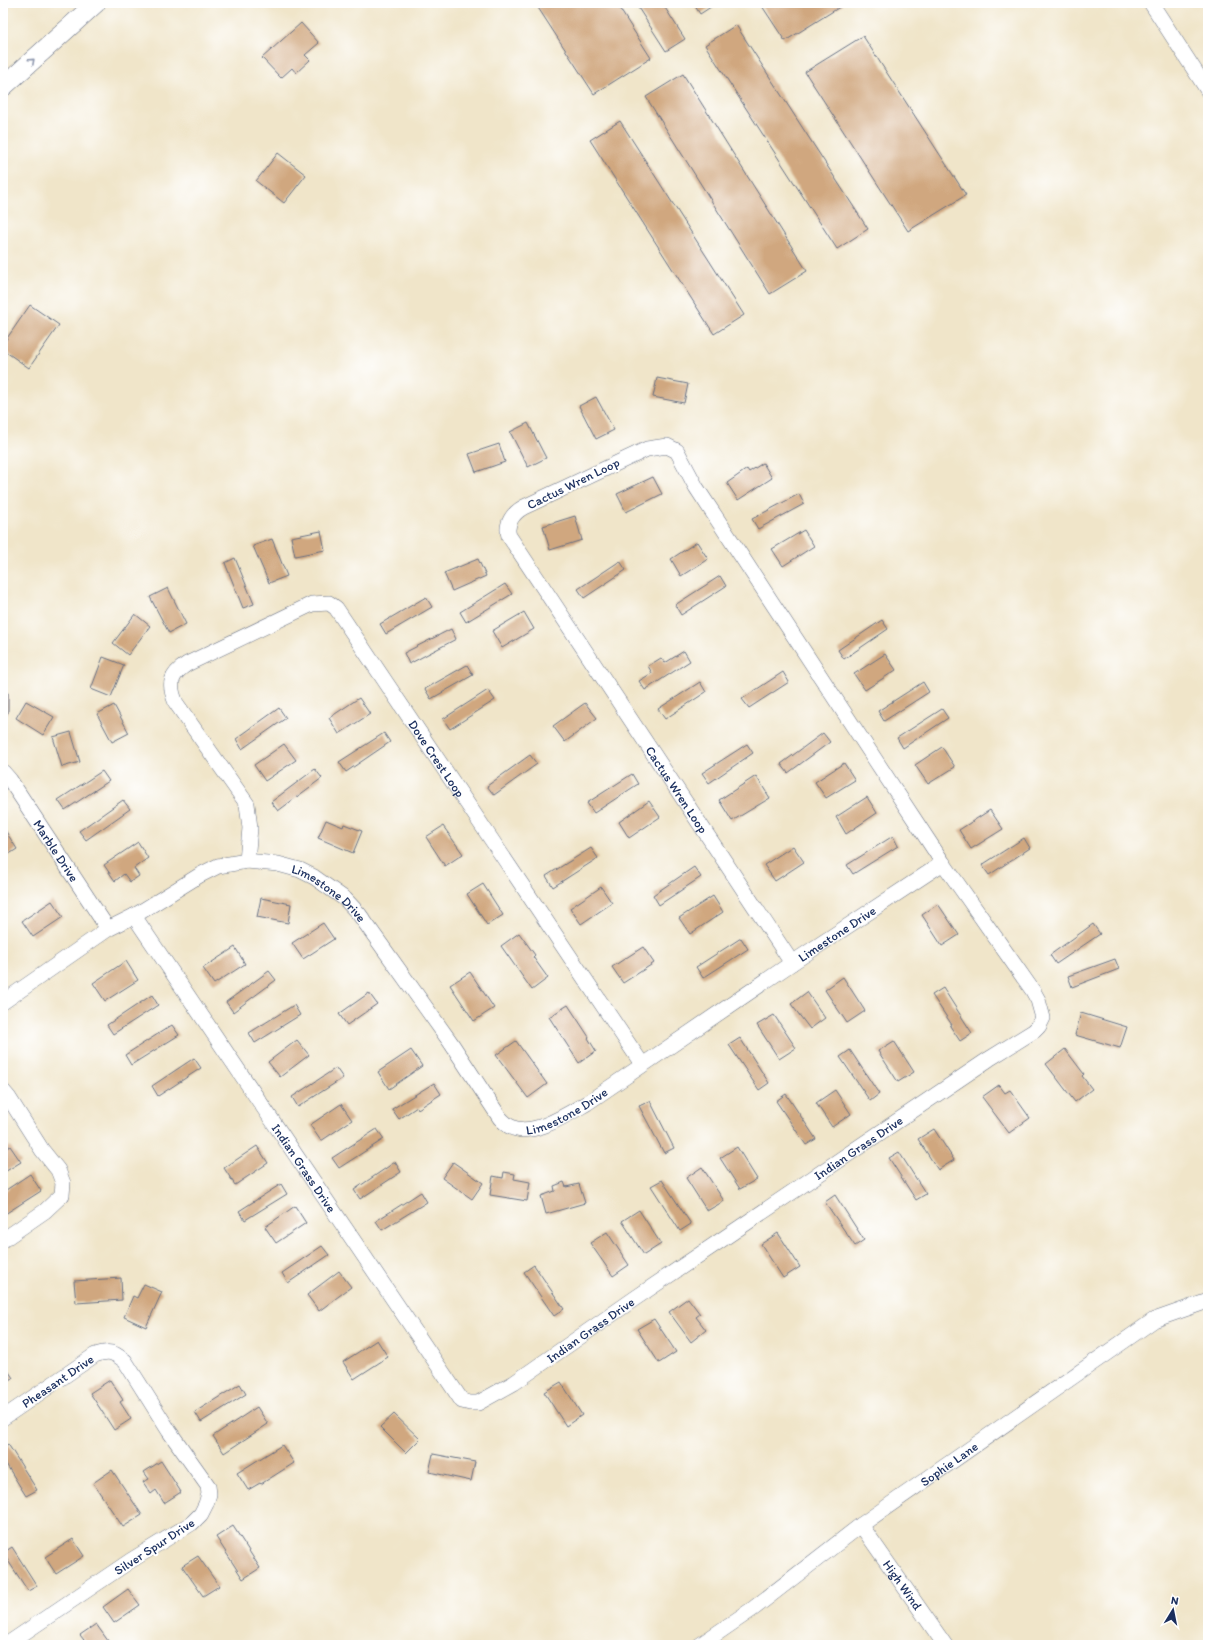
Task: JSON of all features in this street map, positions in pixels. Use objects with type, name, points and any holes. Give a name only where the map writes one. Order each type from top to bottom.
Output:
[{"type":"main road","points":[[3,87],[96,3]]},
{"type":"street","points":[[1151,3],[1208,91]]},
{"type":"street","name":"Cactus Wren Loop","points":[[792,962],[509,536],[507,531],[509,522],[516,512],[646,449],[667,446],[676,451],[696,487],[943,863]]},
{"type":"street","name":"Dove Crest Loop","points":[[247,861],[250,828],[247,804],[176,703],[172,695],[173,676],[186,664],[312,604],[329,603],[336,608],[642,1064]]},
{"type":"street","name":"Marble Drive","points":[[3,772],[10,780],[108,929]]},
{"type":"street","name":"Limestone Drive","points":[[3,1002],[108,929],[134,916],[200,875],[218,866],[247,861],[278,864],[300,870],[314,877],[345,899],[359,914],[399,969],[451,1043],[500,1118],[509,1126],[518,1129],[530,1129],[558,1120],[586,1103],[792,962],[943,863]]},
{"type":"street","name":"Indian Grass Drive","points":[[134,916],[462,1401],[478,1403],[514,1383],[634,1299],[989,1059],[1034,1031],[1039,1026],[1043,1018],[1038,1000],[1033,991],[943,863]]},
{"type":"street","points":[[3,1091],[42,1150],[58,1170],[63,1183],[62,1195],[45,1211],[3,1240]]},
{"type":"street","name":"Sophie Lane","points":[[700,1645],[754,1608],[861,1525],[1154,1320],[1208,1301]]},
{"type":"street","name":"Pheasant Drive","points":[[3,1418],[95,1355],[115,1353]]},
{"type":"street","name":"Silver Spur Drive","points":[[6,1645],[130,1561],[192,1523],[201,1514],[206,1504],[209,1494],[208,1486],[169,1431],[125,1361],[115,1353]]},
{"type":"street","name":"High Wind","points":[[861,1525],[945,1645]]},
{"type":"building","points":[[535,3],[616,3],[651,58],[594,94]]},
{"type":"building","points":[[635,3],[662,3],[685,39],[666,51]]},
{"type":"building","points":[[693,3],[717,3],[700,14]]},
{"type":"building","points":[[760,3],[842,3],[843,5],[785,41]]},
{"type":"building","points":[[301,23],[319,43],[305,55],[310,60],[296,73],[292,68],[281,78],[262,58]]},
{"type":"building","points":[[736,25],[868,229],[837,249],[705,45]]},
{"type":"building","points":[[863,36],[966,195],[908,231],[805,72]]},
{"type":"building","points":[[683,74],[807,271],[770,294],[646,97]]},
{"type":"building","points":[[620,121],[744,315],[714,334],[590,140]]},
{"type":"building","points":[[278,153],[306,175],[284,203],[256,181]]},
{"type":"building","points":[[30,305],[59,325],[29,368],[3,350],[3,344]]},
{"type":"building","points":[[657,378],[688,384],[684,403],[653,397]]},
{"type":"building","points":[[596,397],[614,430],[596,439],[579,406]]},
{"type":"building","points":[[528,423],[546,458],[528,467],[510,432]]},
{"type":"building","points":[[499,444],[505,462],[476,472],[469,454]]},
{"type":"building","points":[[763,463],[772,478],[738,500],[727,483],[747,469],[749,472]]},
{"type":"building","points":[[653,477],[662,494],[626,512],[617,494]]},
{"type":"building","points":[[799,494],[804,504],[758,529],[752,519]]},
{"type":"building","points":[[575,516],[582,540],[550,550],[543,526]]},
{"type":"building","points":[[804,530],[814,546],[783,566],[772,549]]},
{"type":"building","points":[[321,531],[325,550],[295,556],[291,537]]},
{"type":"building","points":[[272,539],[287,576],[269,583],[253,546]]},
{"type":"building","points":[[697,542],[708,559],[681,576],[671,559]]},
{"type":"building","points":[[235,558],[254,604],[243,608],[225,563]]},
{"type":"building","points":[[478,559],[486,576],[452,591],[444,573]]},
{"type":"building","points":[[620,561],[626,570],[584,598],[578,589]]},
{"type":"building","points":[[720,576],[726,586],[681,615],[675,605]]},
{"type":"building","points":[[505,584],[512,594],[466,622],[460,612]]},
{"type":"building","points":[[168,588],[186,624],[169,633],[150,597]]},
{"type":"building","points":[[426,597],[432,607],[386,634],[380,624]]},
{"type":"building","points":[[524,612],[534,629],[502,648],[492,631]]},
{"type":"building","points":[[135,614],[150,626],[128,655],[113,643]]},
{"type":"building","points":[[882,620],[888,629],[844,659],[838,650]]},
{"type":"building","points":[[451,629],[456,639],[409,664],[404,653]]},
{"type":"building","points":[[684,651],[690,661],[645,690],[639,681],[652,673],[648,666],[661,658],[665,663]]},
{"type":"building","points":[[885,654],[896,670],[865,690],[854,674]]},
{"type":"building","points":[[103,657],[124,665],[111,697],[91,689]]},
{"type":"building","points":[[467,665],[473,675],[431,699],[425,689]]},
{"type":"building","points":[[783,672],[789,682],[749,708],[742,699]]},
{"type":"building","points":[[700,682],[706,692],[665,719],[658,709]]},
{"type":"building","points":[[923,682],[929,692],[884,721],[878,711]]},
{"type":"building","points":[[488,690],[495,700],[450,729],[443,719]]},
{"type":"building","points":[[3,693],[8,693],[8,713],[3,713]]},
{"type":"building","points":[[359,698],[370,714],[339,734],[329,718]]},
{"type":"building","points":[[26,701],[54,717],[43,735],[16,718]]},
{"type":"building","points":[[585,703],[597,718],[565,742],[553,726]]},
{"type":"building","points":[[114,705],[129,733],[112,742],[97,714]]},
{"type":"building","points":[[279,708],[286,718],[242,749],[236,739]]},
{"type":"building","points":[[942,709],[948,718],[903,748],[897,738]]},
{"type":"building","points":[[71,732],[80,762],[62,767],[53,737]]},
{"type":"building","points":[[384,733],[390,742],[346,772],[339,762]]},
{"type":"building","points":[[823,733],[830,742],[788,773],[781,764]]},
{"type":"building","points":[[284,744],[296,760],[265,781],[254,765]]},
{"type":"building","points":[[747,744],[753,753],[709,783],[702,773]]},
{"type":"building","points":[[942,747],[955,767],[928,784],[915,765]]},
{"type":"building","points":[[530,755],[537,764],[494,795],[487,786]]},
{"type":"building","points":[[844,763],[855,780],[826,798],[815,782]]},
{"type":"building","points":[[315,769],[322,778],[278,811],[271,802]]},
{"type":"building","points":[[102,771],[109,781],[65,810],[58,800]]},
{"type":"building","points":[[632,774],[638,784],[594,813],[587,803]]},
{"type":"building","points":[[756,776],[770,798],[732,821],[719,800]]},
{"type":"building","points":[[867,797],[877,813],[846,834],[836,817]]},
{"type":"building","points":[[123,800],[130,809],[86,840],[79,831]]},
{"type":"building","points":[[649,801],[660,817],[629,838],[619,822]]},
{"type":"building","points":[[990,810],[1003,829],[971,849],[959,830]]},
{"type":"building","points":[[326,820],[343,827],[344,824],[362,831],[353,853],[318,838]]},
{"type":"building","points":[[443,826],[463,854],[445,866],[426,837]]},
{"type":"building","points":[[3,827],[17,849],[3,858]]},
{"type":"building","points":[[893,836],[898,846],[853,874],[847,865]]},
{"type":"building","points":[[1024,838],[1030,848],[989,875],[982,865]]},
{"type":"building","points":[[138,842],[148,858],[134,868],[139,876],[130,882],[124,874],[115,881],[104,865]]},
{"type":"building","points":[[793,846],[804,862],[775,881],[764,865]]},
{"type":"building","points":[[591,848],[598,858],[553,887],[546,876]]},
{"type":"building","points":[[694,867],[701,877],[659,905],[653,895]]},
{"type":"building","points":[[483,884],[503,915],[487,925],[467,894]]},
{"type":"building","points":[[601,887],[612,903],[581,924],[570,908]]},
{"type":"building","points":[[713,896],[723,912],[690,934],[679,918]]},
{"type":"building","points":[[261,898],[291,904],[288,923],[257,917]]},
{"type":"building","points":[[52,901],[63,917],[33,937],[22,921]]},
{"type":"building","points":[[938,904],[959,935],[942,946],[922,915]]},
{"type":"building","points":[[323,923],[334,939],[303,959],[292,943]]},
{"type":"building","points":[[1093,924],[1100,934],[1056,964],[1050,955]]},
{"type":"building","points":[[519,933],[535,955],[533,957],[548,978],[532,990],[501,946]]},
{"type":"building","points":[[741,938],[748,949],[703,978],[696,967]]},
{"type":"building","points":[[235,947],[245,964],[214,984],[203,968]]},
{"type":"building","points":[[643,947],[654,963],[623,983],[612,967]]},
{"type":"building","points":[[1115,959],[1119,969],[1072,987],[1068,976]]},
{"type":"building","points":[[126,961],[138,980],[105,1001],[93,983]]},
{"type":"building","points":[[269,971],[276,980],[233,1012],[226,1002]]},
{"type":"building","points":[[470,972],[494,1008],[474,1021],[450,985]]},
{"type":"building","points":[[843,977],[865,1011],[847,1023],[825,990]]},
{"type":"building","points":[[943,988],[972,1033],[960,1041],[950,1026],[952,1025],[932,995]]},
{"type":"building","points":[[807,992],[825,1018],[810,1029],[791,1004]]},
{"type":"building","points":[[369,993],[377,1004],[347,1025],[339,1014]]},
{"type":"building","points":[[152,995],[158,1005],[113,1034],[107,1025]]},
{"type":"building","points":[[294,1005],[300,1015],[255,1043],[249,1033]]},
{"type":"building","points":[[568,1005],[589,1037],[588,1038],[596,1051],[579,1063],[549,1017]]},
{"type":"building","points":[[1081,1013],[1127,1027],[1120,1048],[1075,1035]]},
{"type":"building","points":[[774,1015],[796,1048],[779,1059],[757,1025]]},
{"type":"building","points":[[172,1025],[179,1035],[131,1065],[125,1055]]},
{"type":"building","points":[[740,1038],[769,1083],[759,1090],[729,1045]]},
{"type":"building","points":[[297,1040],[309,1055],[280,1077],[268,1062]]},
{"type":"building","points":[[516,1041],[547,1084],[528,1098],[496,1055]]},
{"type":"building","points":[[894,1041],[914,1072],[898,1082],[878,1051]]},
{"type":"building","points":[[1065,1049],[1084,1074],[1082,1076],[1092,1089],[1075,1102],[1046,1064]]},
{"type":"building","points":[[411,1050],[422,1066],[389,1089],[378,1072]]},
{"type":"building","points":[[850,1050],[879,1094],[870,1101],[840,1057]]},
{"type":"building","points":[[194,1058],[201,1068],[158,1096],[152,1086]]},
{"type":"building","points":[[336,1068],[343,1078],[298,1107],[292,1097]]},
{"type":"building","points":[[434,1083],[441,1094],[399,1119],[392,1109]]},
{"type":"building","points":[[999,1085],[1005,1093],[1010,1090],[1030,1118],[1009,1133],[982,1097]]},
{"type":"building","points":[[835,1090],[851,1114],[832,1127],[816,1103]]},
{"type":"building","points":[[786,1094],[816,1139],[806,1145],[776,1101]]},
{"type":"building","points":[[650,1101],[674,1148],[664,1153],[639,1106]]},
{"type":"building","points":[[341,1104],[352,1120],[321,1141],[310,1125]]},
{"type":"building","points":[[377,1129],[384,1139],[339,1168],[332,1158]]},
{"type":"building","points":[[934,1129],[954,1160],[938,1170],[918,1139]]},
{"type":"building","points":[[10,1146],[21,1162],[3,1173],[3,1150]]},
{"type":"building","points":[[257,1146],[268,1163],[235,1185],[224,1168]]},
{"type":"building","points":[[737,1147],[757,1179],[740,1189],[720,1158]]},
{"type":"building","points":[[899,1152],[926,1194],[916,1200],[889,1158]]},
{"type":"building","points":[[395,1162],[401,1172],[360,1199],[354,1190]]},
{"type":"building","points":[[453,1162],[483,1183],[472,1199],[442,1178]]},
{"type":"building","points":[[702,1167],[724,1201],[707,1211],[686,1178]]},
{"type":"building","points":[[504,1172],[515,1174],[514,1179],[530,1182],[527,1201],[490,1195],[493,1176],[503,1178]]},
{"type":"building","points":[[30,1174],[41,1191],[5,1214],[3,1211],[3,1192]]},
{"type":"building","points":[[662,1180],[691,1224],[680,1231],[651,1186]]},
{"type":"building","points":[[564,1182],[566,1187],[579,1184],[585,1203],[546,1214],[541,1196],[555,1191],[554,1186]]},
{"type":"building","points":[[281,1184],[287,1194],[245,1220],[239,1211]]},
{"type":"building","points":[[421,1192],[427,1202],[382,1230],[376,1221]]},
{"type":"building","points":[[835,1195],[864,1240],[855,1246],[825,1202]]},
{"type":"building","points":[[295,1206],[306,1223],[276,1243],[265,1227]]},
{"type":"building","points":[[639,1210],[661,1244],[644,1255],[622,1221]]},
{"type":"building","points":[[607,1232],[629,1265],[613,1276],[590,1243]]},
{"type":"building","points":[[778,1233],[800,1267],[783,1278],[761,1244]]},
{"type":"building","points":[[322,1246],[329,1255],[288,1283],[282,1273]]},
{"type":"building","points":[[534,1265],[564,1309],[554,1316],[524,1272]]},
{"type":"building","points":[[339,1271],[351,1287],[319,1311],[307,1295]]},
{"type":"building","points":[[121,1278],[122,1300],[76,1303],[74,1281]]},
{"type":"building","points":[[144,1284],[162,1292],[146,1327],[124,1317],[133,1296],[137,1298]]},
{"type":"building","points":[[688,1298],[700,1314],[696,1317],[706,1330],[691,1342],[669,1312]]},
{"type":"building","points":[[654,1319],[676,1352],[659,1363],[637,1329]]},
{"type":"building","points":[[377,1340],[388,1357],[354,1379],[343,1362]]},
{"type":"building","points":[[3,1363],[13,1378],[3,1384]]},
{"type":"building","points":[[110,1380],[123,1400],[120,1402],[131,1419],[114,1430],[90,1393]]},
{"type":"building","points":[[561,1382],[582,1415],[566,1426],[544,1392]]},
{"type":"building","points":[[240,1384],[246,1394],[201,1422],[195,1412]]},
{"type":"building","points":[[257,1407],[268,1424],[224,1453],[213,1436]]},
{"type":"building","points":[[394,1414],[420,1439],[406,1453],[380,1427]]},
{"type":"building","points":[[8,1444],[37,1490],[26,1496],[3,1459],[3,1448]]},
{"type":"building","points":[[282,1445],[294,1463],[261,1484],[260,1483],[248,1490],[237,1473]]},
{"type":"building","points":[[433,1454],[475,1462],[471,1481],[429,1472]]},
{"type":"building","points":[[161,1461],[181,1492],[164,1503],[156,1490],[151,1494],[143,1482],[149,1479],[144,1472]]},
{"type":"building","points":[[112,1470],[142,1515],[123,1527],[93,1483]]},
{"type":"building","points":[[233,1526],[260,1568],[243,1579],[216,1537]]},
{"type":"building","points":[[73,1539],[84,1556],[56,1574],[45,1557]]},
{"type":"building","points":[[12,1547],[37,1586],[28,1591],[3,1553]]},
{"type":"building","points":[[198,1556],[219,1586],[203,1596],[182,1566]]},
{"type":"building","points":[[128,1589],[140,1605],[114,1623],[103,1607]]},
{"type":"building","points":[[96,1624],[111,1645],[88,1645],[80,1635]]}]
